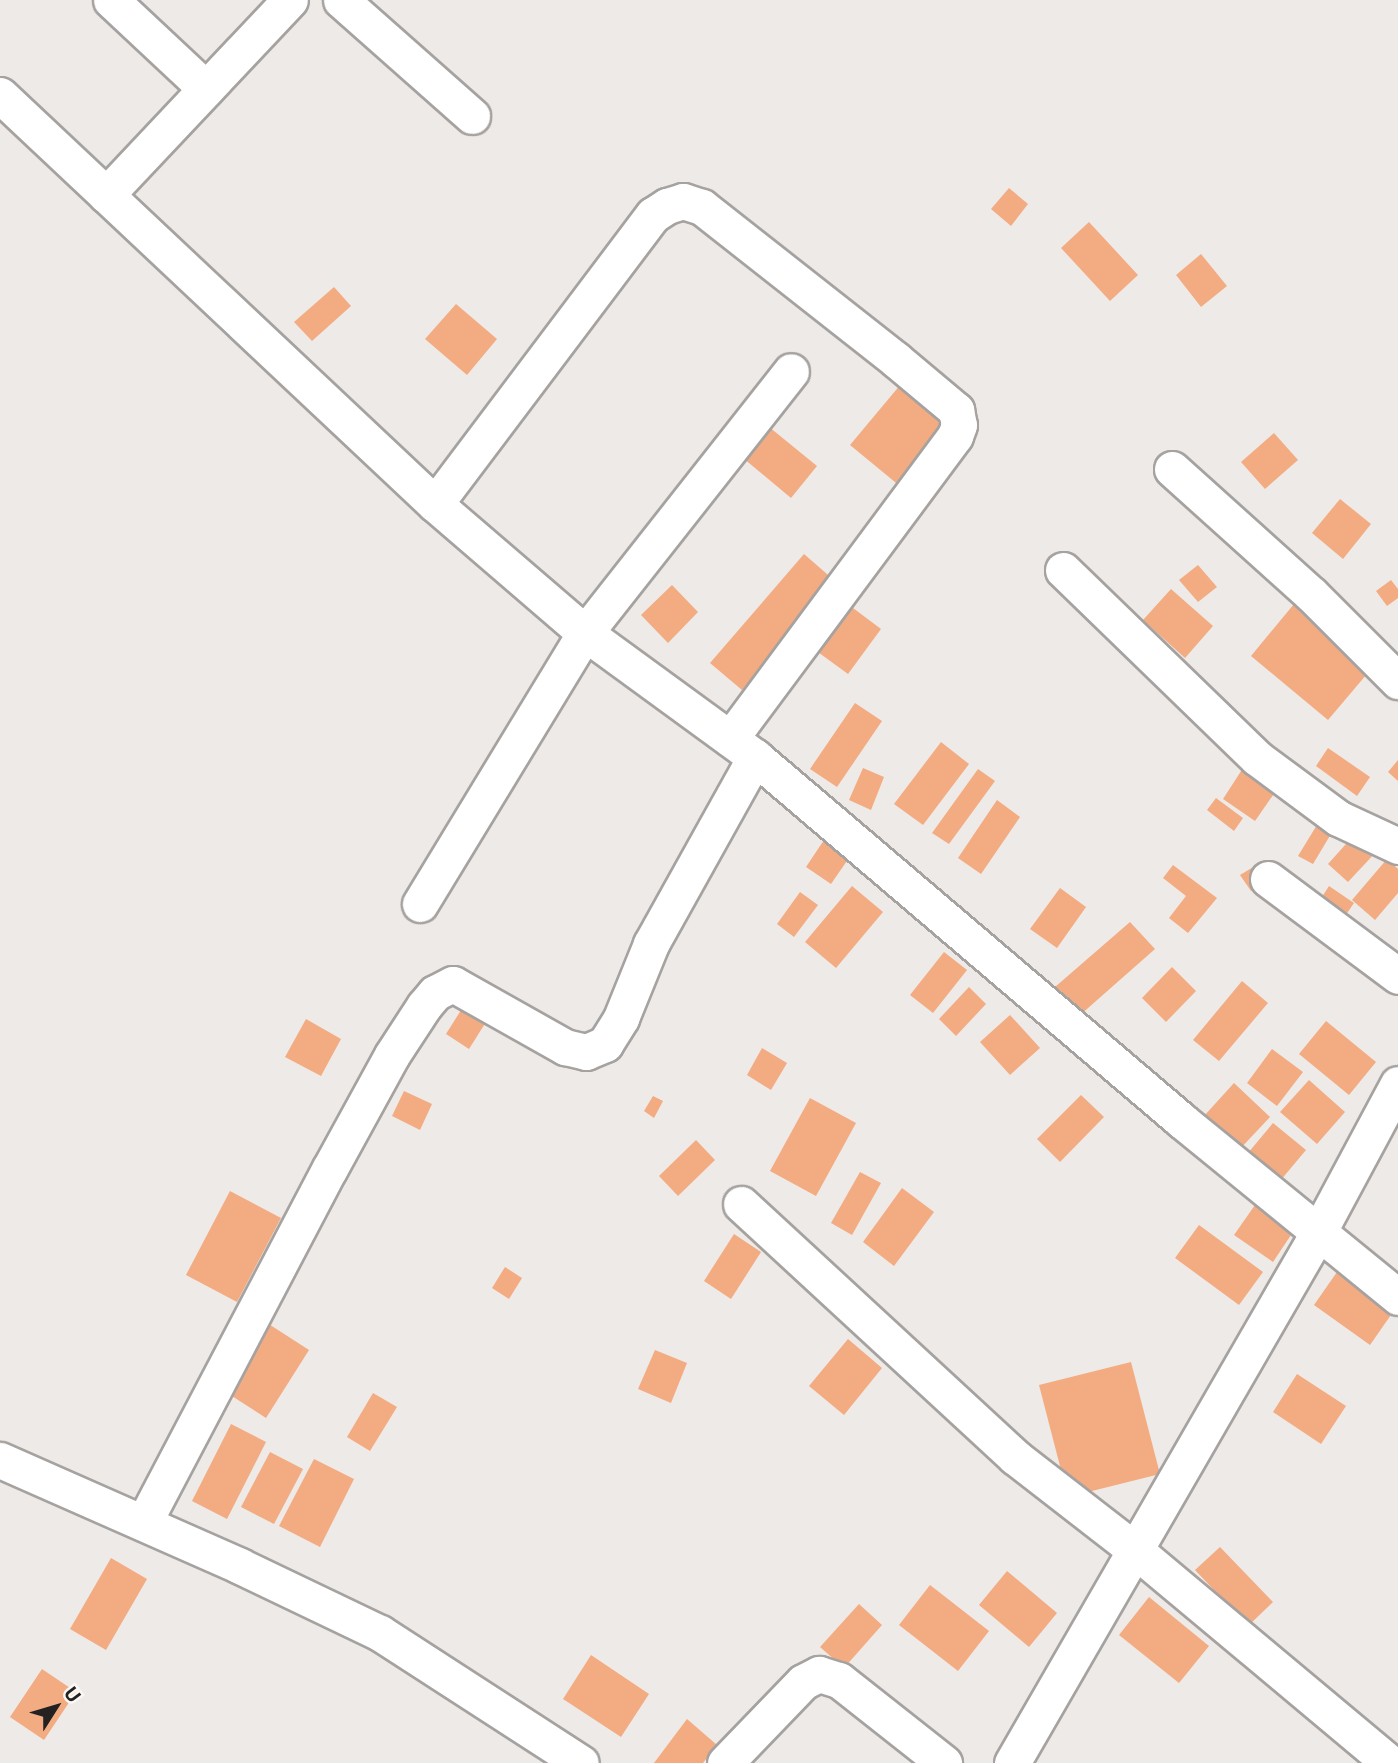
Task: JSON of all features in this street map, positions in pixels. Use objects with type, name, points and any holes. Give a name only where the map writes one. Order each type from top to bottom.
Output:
[{"type":"street","points":[[111,0],[206,89]]},
{"type":"street","points":[[106,195],[290,0]]},
{"type":"street","points":[[341,0],[472,116]]},
{"type":"street","points":[[6,113],[106,195],[435,504],[585,633],[742,748],[1318,1233],[1398,1297]]},
{"type":"street","points":[[144,1522],[385,1067],[429,999],[453,984],[565,1047],[586,1052],[606,1044],[621,1018],[651,944],[742,748],[955,436],[959,425],[956,410],[895,359],[702,207],[683,201],[667,205],[653,215],[435,504]]},
{"type":"street","points":[[420,904],[585,633],[791,371]]},
{"type":"street","points":[[1172,469],[1312,595],[1398,681]]},
{"type":"street","points":[[1062,570],[1256,758],[1338,818],[1398,846]]},
{"type":"street","points":[[1268,879],[1398,976]]},
{"type":"street","points":[[1012,1763],[1318,1233],[1398,1084]]},
{"type":"street","points":[[741,1204],[1015,1457],[1135,1550],[1390,1763]]},
{"type":"street","points":[[0,1460],[144,1522],[380,1633],[581,1763]]},
{"type":"street","points":[[724,1763],[803,1682],[819,1674],[839,1680],[944,1763]]},
{"type":"building","points":[[1009,188],[1028,204],[1011,226],[991,209]]},
{"type":"building","points":[[1089,222],[1138,275],[1110,301],[1061,248]]},
{"type":"building","points":[[1201,254],[1227,286],[1201,307],[1176,275]]},
{"type":"building","points":[[334,287],[351,306],[312,341],[294,322]]},
{"type":"building","points":[[456,304],[497,339],[467,375],[425,339]]},
{"type":"building","points":[[901,384],[952,426],[901,487],[850,445]]},
{"type":"building","points":[[763,422],[817,466],[791,498],[737,453]]},
{"type":"building","points":[[1274,433],[1298,460],[1265,489],[1241,462]]},
{"type":"building","points":[[1340,499],[1371,524],[1343,559],[1312,533]]},
{"type":"building","points":[[804,554],[835,581],[742,690],[710,663]]},
{"type":"building","points":[[1198,565],[1217,587],[1198,602],[1179,580]]},
{"type":"building","points":[[1391,580],[1398,589],[1398,598],[1387,606],[1376,591]]},
{"type":"building","points":[[672,585],[698,612],[668,643],[641,615]]},
{"type":"building","points":[[1171,589],[1213,626],[1185,658],[1143,620]]},
{"type":"building","points":[[845,602],[881,629],[848,674],[811,647]]},
{"type":"building","points":[[1294,604],[1372,668],[1328,720],[1251,656]]},
{"type":"building","points":[[855,703],[882,721],[837,787],[810,769]]},
{"type":"building","points":[[941,742],[969,764],[923,825],[894,804]]},
{"type":"building","points":[[1328,748],[1370,777],[1357,796],[1316,766]]},
{"type":"building","points":[[1398,760],[1398,781],[1388,772]]},
{"type":"building","points":[[1245,765],[1278,788],[1255,821],[1223,799]]},
{"type":"building","points":[[863,768],[884,777],[871,810],[849,800]]},
{"type":"building","points":[[978,769],[995,781],[949,844],[932,833]]},
{"type":"building","points":[[1216,798],[1243,818],[1234,831],[1207,810]]},
{"type":"building","points":[[997,800],[1020,817],[981,874],[958,858]]},
{"type":"building","points":[[1323,815],[1337,824],[1313,864],[1298,856]]},
{"type":"building","points":[[1355,834],[1376,852],[1348,882],[1328,864]]},
{"type":"building","points":[[826,837],[851,855],[831,884],[806,867]]},
{"type":"building","points":[[1387,859],[1398,869],[1398,893],[1375,920],[1352,900]]},
{"type":"building","points":[[1173,865],[1217,898],[1188,933],[1169,918],[1186,896],[1163,878]]},
{"type":"building","points":[[1255,866],[1265,882],[1251,891],[1240,875]]},
{"type":"building","points":[[852,886],[883,912],[836,968],[805,942]]},
{"type":"building","points":[[1329,886],[1354,903],[1337,928],[1313,911]]},
{"type":"building","points":[[1060,888],[1086,907],[1057,948],[1030,929]]},
{"type":"building","points":[[800,892],[818,905],[794,937],[777,924]]},
{"type":"building","points":[[1130,922],[1155,949],[1079,1016],[1055,987]]},
{"type":"building","points":[[944,952],[967,970],[933,1013],[910,995]]},
{"type":"building","points":[[1172,967],[1196,991],[1166,1022],[1142,998]]},
{"type":"building","points":[[1242,981],[1268,1003],[1219,1061],[1193,1040]]},
{"type":"building","points":[[969,987],[986,1004],[956,1036],[939,1019]]},
{"type":"building","points":[[463,1007],[486,1022],[469,1049],[446,1034]]},
{"type":"building","points":[[1010,1015],[1040,1048],[1010,1075],[980,1042]]},
{"type":"building","points":[[306,1019],[341,1039],[321,1076],[285,1057]]},
{"type":"building","points":[[1326,1021],[1376,1062],[1349,1095],[1299,1054]]},
{"type":"building","points":[[762,1048],[787,1063],[771,1090],[747,1075]]},
{"type":"building","points":[[1272,1049],[1303,1072],[1277,1106],[1247,1083]]},
{"type":"building","points":[[1309,1080],[1345,1112],[1317,1144],[1280,1112]]},
{"type":"building","points":[[1234,1083],[1270,1117],[1239,1150],[1204,1116]]},
{"type":"building","points":[[404,1091],[432,1104],[420,1130],[392,1116]]},
{"type":"building","points":[[1081,1095],[1104,1117],[1060,1162],[1037,1139]]},
{"type":"building","points":[[653,1096],[663,1101],[654,1118],[644,1111]]},
{"type":"building","points":[[810,1098],[856,1123],[816,1196],[770,1171]]},
{"type":"building","points":[[1273,1123],[1306,1150],[1280,1181],[1248,1153]]},
{"type":"building","points":[[696,1140],[715,1160],[678,1196],[659,1176]]},
{"type":"building","points":[[860,1172],[881,1183],[852,1235],[831,1223]]},
{"type":"building","points":[[902,1188],[934,1212],[894,1266],[863,1242]]},
{"type":"building","points":[[230,1191],[281,1218],[237,1302],[186,1275]]},
{"type":"building","points":[[1255,1205],[1293,1232],[1273,1262],[1234,1235]]},
{"type":"building","points":[[1199,1225],[1263,1272],[1239,1305],[1175,1258]]},
{"type":"building","points":[[734,1234],[761,1252],[731,1299],[704,1281]]},
{"type":"building","points":[[505,1267],[522,1278],[509,1299],[492,1288]]},
{"type":"building","points":[[1337,1272],[1393,1312],[1370,1345],[1314,1305]]},
{"type":"building","points":[[261,1319],[309,1350],[266,1418],[218,1387]]},
{"type":"building","points":[[848,1339],[882,1368],[844,1415],[809,1386]]},
{"type":"building","points":[[655,1350],[687,1363],[671,1403],[638,1389]]},
{"type":"building","points":[[1131,1362],[1160,1474],[1068,1497],[1039,1385]]},
{"type":"building","points":[[1297,1374],[1346,1406],[1321,1444],[1273,1412]]},
{"type":"building","points":[[373,1393],[397,1407],[370,1451],[347,1437]]},
{"type":"building","points":[[231,1424],[266,1442],[227,1519],[192,1501]]},
{"type":"building","points":[[270,1452],[303,1469],[274,1524],[241,1507]]},
{"type":"building","points":[[314,1459],[354,1479],[320,1547],[279,1526]]},
{"type":"building","points":[[1220,1547],[1273,1602],[1248,1626],[1195,1570]]},
{"type":"building","points":[[111,1558],[147,1579],[106,1650],[70,1629]]},
{"type":"building","points":[[1007,1571],[1057,1613],[1029,1647],[979,1605]]},
{"type":"building","points":[[930,1585],[989,1631],[958,1671],[899,1625]]},
{"type":"building","points":[[1149,1597],[1209,1646],[1179,1683],[1119,1635]]},
{"type":"building","points":[[859,1604],[882,1625],[844,1668],[820,1647]]},
{"type":"building","points":[[591,1655],[649,1694],[621,1737],[563,1699]]},
{"type":"building","points":[[42,1669],[76,1692],[44,1740],[10,1717]]},
{"type":"building","points":[[687,1719],[717,1745],[703,1763],[654,1763]]}]
